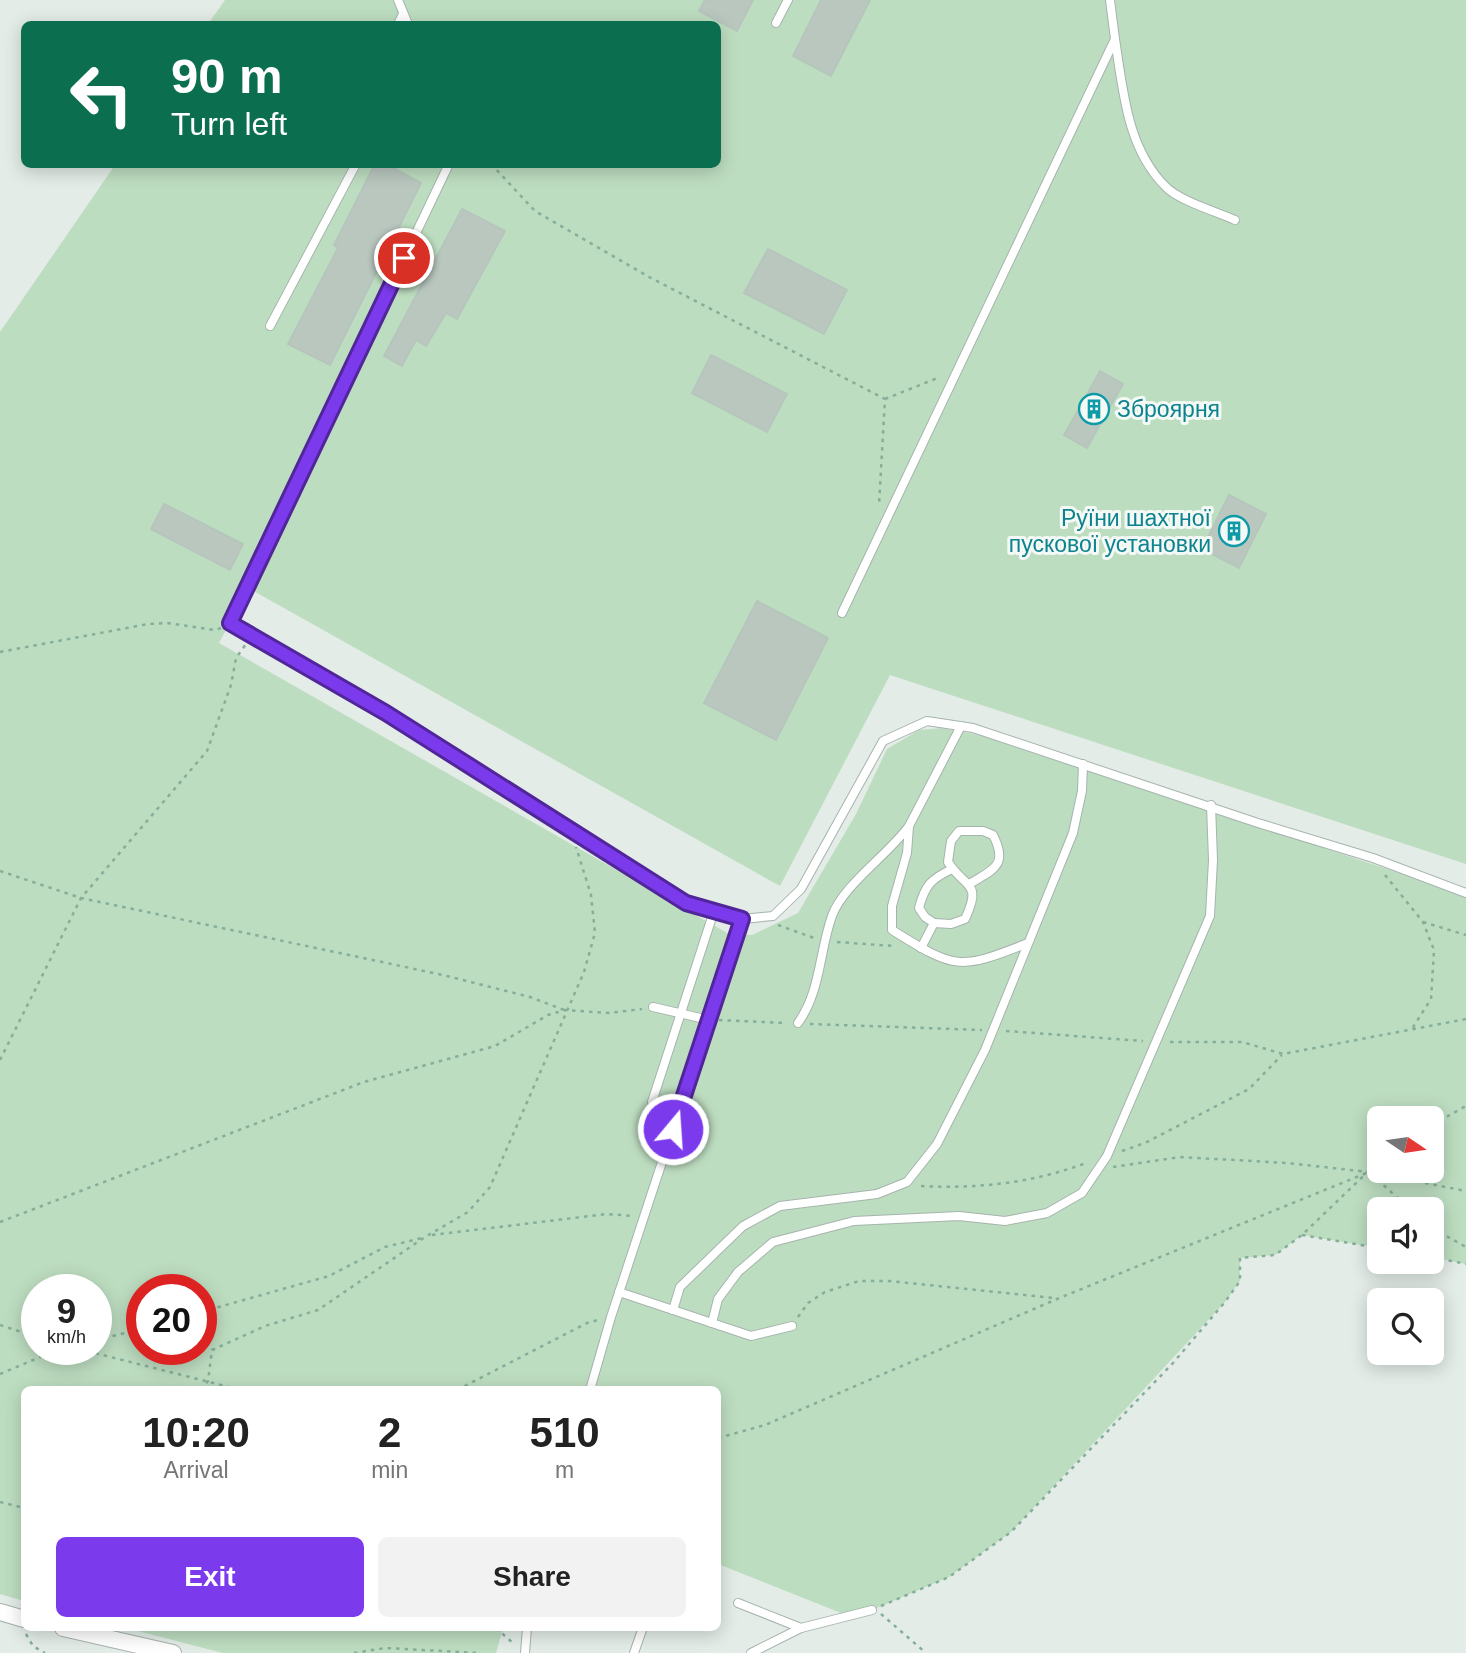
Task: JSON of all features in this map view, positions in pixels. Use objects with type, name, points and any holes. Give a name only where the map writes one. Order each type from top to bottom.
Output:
[{"type":"street","points":[[76,1631],[173,1653]]},
{"type":"lane","points":[[398,0],[406,21]]},
{"type":"lane","points":[[776,23],[788,0]]},
{"type":"lane","points":[[1110,0],[1128,115],[1141,154],[1167,189],[1235,220]]},
{"type":"lane","points":[[400,21],[403,14]]},
{"type":"lane","points":[[842,613],[1115,40]]},
{"type":"lane","points":[[270,326],[354,168]]},
{"type":"lane","points":[[447,168],[230,623],[386,713],[686,903],[742,919],[773,916],[801,888],[883,741],[927,721],[961,726],[1083,764],[1373,858],[1466,893]]},
{"type":"lane","points":[[798,1023],[808,1009],[832,916],[841,899],[909,827],[961,726]]},
{"type":"lane","points":[[673,1310],[680,1287],[709,1255],[752,1221],[780,1206],[877,1194],[907,1182],[937,1144],[992,1031],[1073,834],[1082,791],[1083,764]]},
{"type":"lane","points":[[712,1323],[718,1299],[738,1272],[773,1242],[854,1221],[959,1216],[1005,1221],[1047,1213],[1082,1193],[1099,1168],[1158,1042],[1210,915],[1213,860],[1211,806]]},
{"type":"lane","points":[[909,827],[907,853],[892,906],[892,930],[932,956],[954,963],[980,961],[1028,943]]},
{"type":"lane","points":[[952,869],[934,877],[926,885],[919,908],[925,917],[934,923],[951,924],[965,919],[975,896],[971,883],[952,869],[948,862],[948,850],[959,831],[983,831],[993,835],[997,843],[996,866],[991,874],[971,883]]},
{"type":"lane","points":[[652,1102],[714,911]]},
{"type":"lane","points":[[591,1386],[619,1292],[742,919]]},
{"type":"lane","points":[[917,946],[934,923]]},
{"type":"lane","points":[[653,1007],[709,1020]]},
{"type":"lane","points":[[619,1292],[751,1336],[792,1326]]},
{"type":"lane","points":[[738,1603],[801,1628]]},
{"type":"lane","points":[[751,1653],[801,1628],[872,1610]]},
{"type":"lane","points":[[525,1653],[527,1631]]},
{"type":"lane","points":[[634,1653],[642,1631]]},
{"type":"path","points":[[495,168],[536,211],[651,278],[885,399],[958,369]]},
{"type":"path","points":[[879,510],[885,399]]},
{"type":"path","points":[[0,652],[148,624],[167,623],[215,630],[230,623]]},
{"type":"path","points":[[0,1060],[81,898],[207,751],[231,685],[236,658],[252,636]]},
{"type":"path","points":[[204,1386],[208,1381],[212,1350],[265,1326],[317,1310],[425,1237],[468,1212],[490,1187],[512,1141],[565,1010],[584,972],[595,933],[591,895],[570,830]]},
{"type":"path","points":[[1373,858],[1423,922],[1434,950],[1431,999],[1409,1032]]},
{"type":"path","points":[[0,871],[81,898],[443,975],[530,997],[565,1010],[609,1013],[653,1007]]},
{"type":"path","points":[[773,916],[779,927],[827,940],[917,946]]},
{"type":"path","points":[[1423,922],[1466,935]]},
{"type":"path","points":[[0,1222],[364,1082],[495,1046],[548,1015],[565,1010]]},
{"type":"path","points":[[709,1020],[992,1031],[1158,1042],[1242,1042],[1283,1054],[1466,1019]]},
{"type":"path","points":[[1444,1118],[1466,1106]]},
{"type":"path","points":[[1099,1168],[1180,1157],[1287,1163],[1367,1172]]},
{"type":"path","points":[[721,1437],[765,1424],[1057,1299],[1367,1173]]},
{"type":"path","points":[[872,1610],[949,1577],[1011,1532],[1173,1363],[1225,1302],[1240,1281],[1240,1258],[1275,1255],[1302,1235],[1367,1174]]},
{"type":"path","points":[[1381,1183],[1397,1197]]},
{"type":"path","points":[[1425,1183],[1466,1191]]},
{"type":"path","points":[[217,1308],[329,1276],[384,1247],[446,1232],[607,1214],[644,1217]]},
{"type":"path","points":[[1302,1235],[1367,1246]]},
{"type":"path","points":[[1444,1235],[1466,1247]]},
{"type":"path","points":[[1444,1259],[1466,1264]]},
{"type":"path","points":[[792,1326],[808,1303],[825,1292],[859,1281],[889,1280],[1057,1299]]},
{"type":"path","points":[[465,1386],[587,1323],[611,1317]]},
{"type":"path","points":[[0,1325],[21,1332]]},
{"type":"path","points":[[112,1357],[226,1386]]},
{"type":"path","points":[[0,1374],[21,1365]]},
{"type":"path","points":[[0,1502],[21,1507]]},
{"type":"path","points":[[872,1610],[882,1614],[926,1653]]},
{"type":"path","points":[[23,1631],[33,1646],[45,1653]]},
{"type":"path","points":[[499,1631],[515,1645]]},
{"type":"path","points":[[354,1653],[385,1648],[478,1653]]},
{"type":"green space","points":[[225,0],[1466,0],[1466,864],[890,675],[780,886],[248,588],[219,643],[729,934],[752,935],[798,913],[856,814],[887,749],[919,730],[941,728],[980,735],[1466,895],[1466,1264],[1444,1259],[1444,1197],[1367,1197],[1367,1246],[1302,1235],[1275,1255],[1240,1258],[1240,1281],[1225,1302],[1011,1532],[949,1577],[872,1610],[846,1615],[721,1565],[721,1386],[21,1386],[21,1600],[0,1594],[0,332],[113,168],[721,168],[721,21],[210,21]]},
{"type":"green space","points":[[138,1631],[502,1631],[496,1653],[223,1653]]},
{"type":"building","points":[[705,0],[753,0],[737,31],[699,11]]},
{"type":"building","points":[[821,0],[870,0],[831,76],[793,56]]},
{"type":"building","points":[[373,168],[393,168],[421,183],[330,365],[288,344],[338,248],[334,245]]},
{"type":"building","points":[[462,209],[505,231],[457,319],[446,313],[426,346],[416,340],[402,366],[384,356]]},
{"type":"building","points":[[768,249],[847,290],[824,334],[744,293]]},
{"type":"building","points":[[711,355],[787,394],[767,432],[692,393]]},
{"type":"building","name":"Зброярня","points":[[1100,371],[1123,384],[1087,448],[1064,435]]},
{"type":"building","name":"Руїни шахтної пускової установки","points":[[1229,495],[1266,514],[1239,568],[1202,549]]},
{"type":"building","points":[[164,504],[243,544],[230,570],[151,529]]},
{"type":"building","points":[[757,601],[828,638],[776,740],[704,703]]},
{"type":"place","name":"Зброярня","points":[[1094,409]]},
{"type":"place","name":"Руїни шахтної пускової установки","points":[[1234,531]]},
{"type":"route","points":[[404,258],[230,623],[386,713],[686,903],[742,919],[673,1129]]}]
